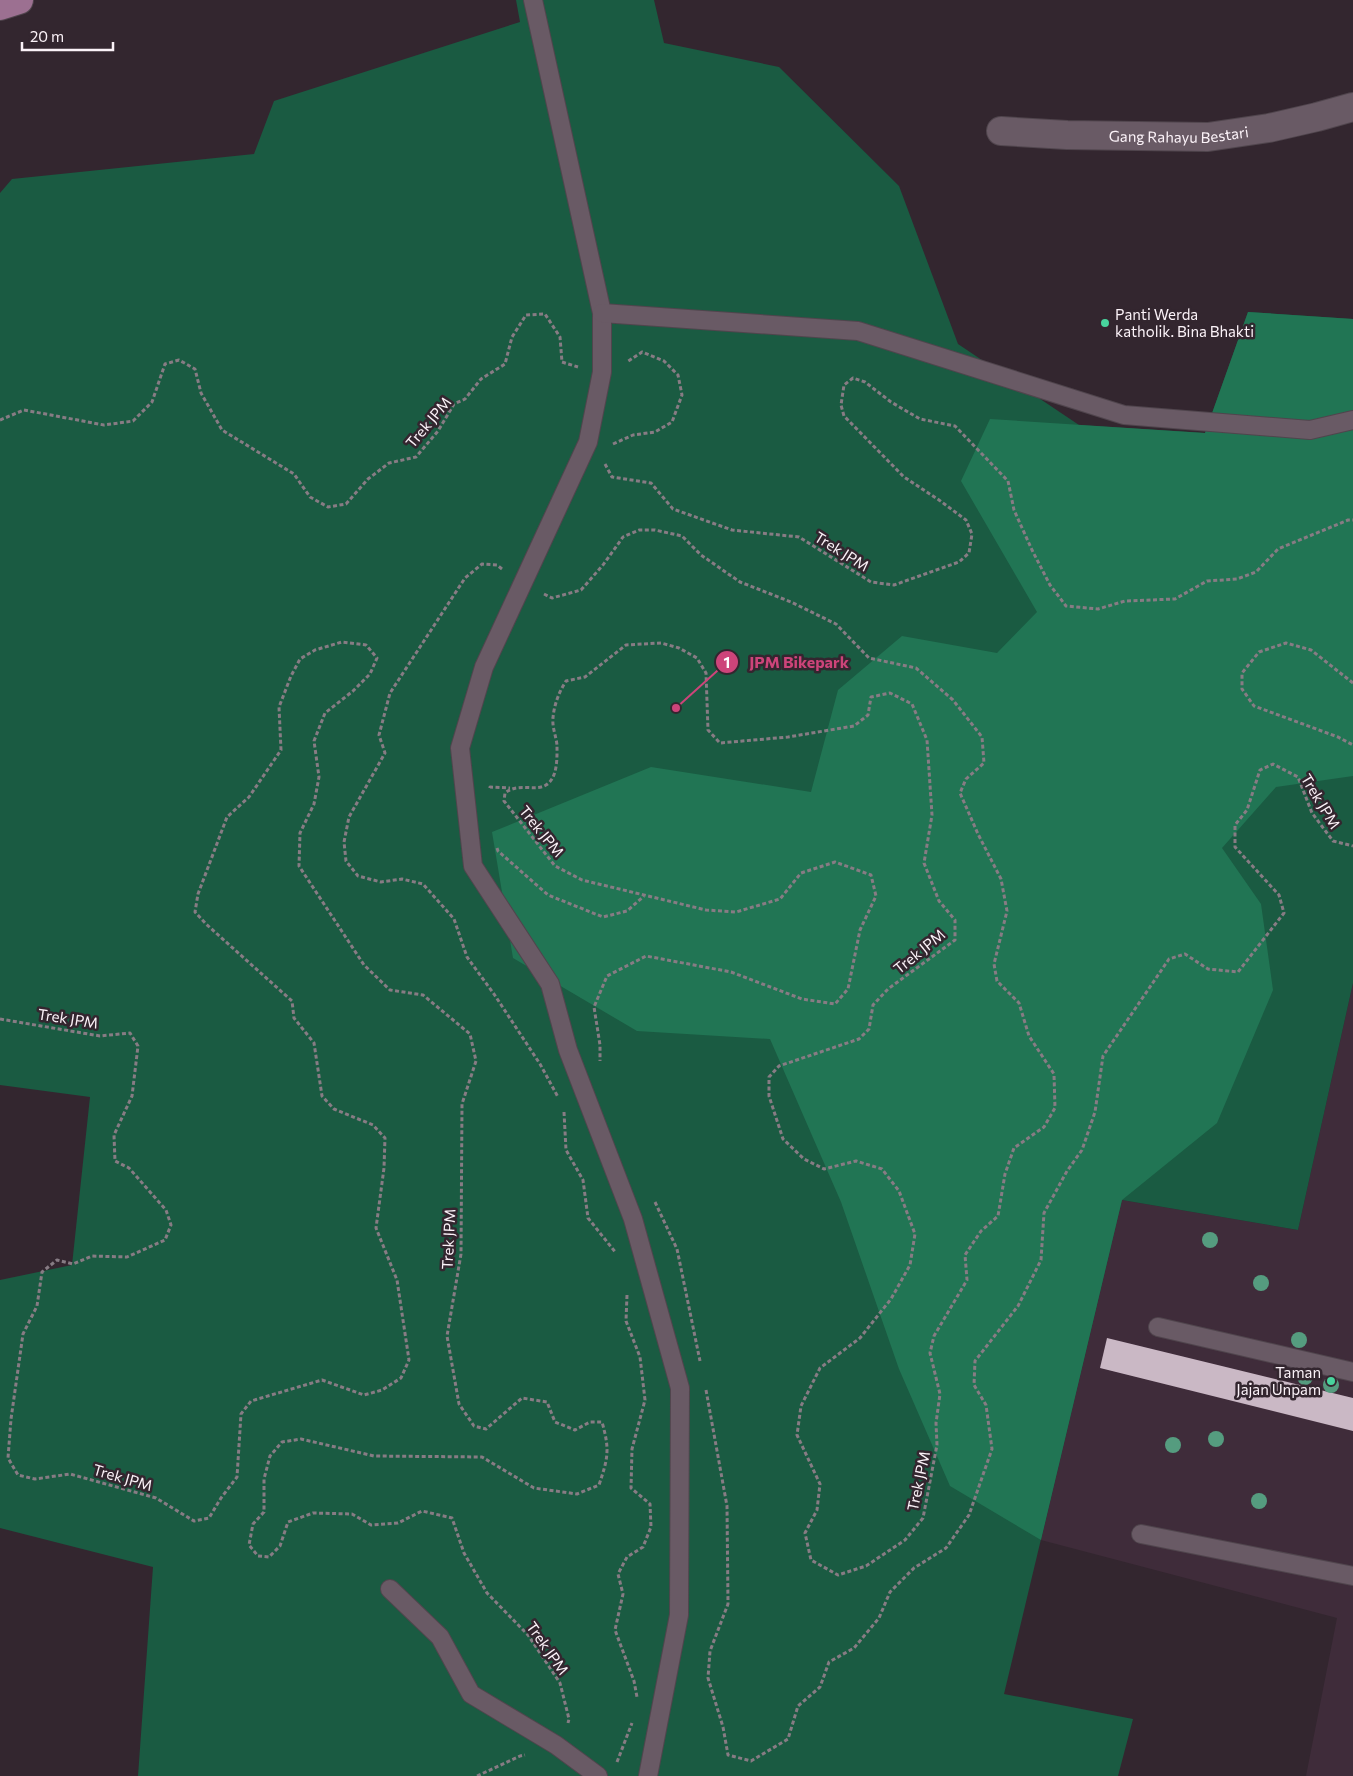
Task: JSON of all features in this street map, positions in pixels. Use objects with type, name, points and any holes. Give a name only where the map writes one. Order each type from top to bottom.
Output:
[{"type":"main road","points":[[0,6],[19,0]]},
{"type":"street","name":"Gang Rahayu Bestari","points":[[1001,131],[1067,135],[1208,137],[1317,118],[1353,106]]},
{"type":"lane","points":[[533,0],[602,313],[602,372],[588,442],[484,667],[460,748],[473,866],[550,984],[568,1050],[633,1219],[680,1388],[679,1615],[648,1776]]},
{"type":"lane","points":[[602,313],[858,331],[1124,415],[1310,430],[1353,420]]},
{"type":"lane","points":[[1158,1327],[1353,1372]]},
{"type":"lane","points":[[1141,1534],[1353,1576]]},
{"type":"lane","points":[[390,1589],[440,1637],[471,1694],[556,1744],[598,1776]]},
{"type":"path","name":"Trek JPM","points":[[0,420],[24,410],[104,425],[133,421],[152,402],[165,364],[179,360],[195,369],[201,393],[222,430],[294,474],[310,497],[328,507],[346,504],[368,479],[389,463],[416,457],[438,430],[454,404],[465,399],[481,379],[505,364],[512,337],[526,315],[546,314],[560,337],[562,362],[583,369],[602,372]]},
{"type":"path","points":[[602,372],[619,367],[642,352],[664,361],[678,376],[682,395],[672,422],[655,432],[633,436],[614,444],[608,452]]},
{"type":"path","name":"Trek JPM","points":[[603,460],[612,477],[651,483],[673,509],[732,530],[799,537],[871,582],[894,585],[959,562],[969,553],[972,534],[966,520],[904,478],[844,416],[841,404],[844,385],[853,378],[865,382],[891,402],[920,419],[955,426],[1008,481],[1014,510],[1050,585],[1066,606],[1098,609],[1125,600],[1175,599],[1207,582],[1237,579],[1256,572],[1278,549],[1348,520],[1353,520]]},
{"type":"path","name":"Trek JPM","points":[[560,1101],[535,1056],[467,957],[454,919],[423,884],[402,879],[381,882],[358,876],[346,861],[344,842],[349,817],[385,752],[379,736],[390,693],[465,578],[482,564],[497,565],[552,598],[581,590],[603,565],[623,537],[639,530],[655,530],[682,536],[701,555],[740,582],[791,602],[836,624],[869,658],[916,668],[953,700],[982,738],[984,763],[966,779],[960,793],[1001,879],[1007,911],[994,964],[997,981],[1019,1002],[1029,1036],[1054,1074],[1055,1108],[1044,1127],[1014,1148],[1005,1174],[998,1216],[980,1231],[965,1254],[967,1280],[934,1336],[930,1352],[940,1394],[936,1423],[937,1445],[923,1518],[905,1540],[866,1566],[838,1575],[811,1560],[805,1532],[817,1510],[820,1484],[797,1434],[801,1406],[820,1368],[860,1338],[891,1299],[910,1265],[915,1234],[899,1191],[882,1169],[856,1161],[824,1170],[804,1159],[783,1140],[769,1096],[769,1077],[779,1066],[859,1039],[869,1029],[873,1004],[888,989],[955,940],[955,920],[939,901],[924,863],[932,814],[927,740],[912,704],[890,693],[871,698],[868,716],[854,726],[788,737],[720,743],[708,730],[706,672],[697,658],[679,648],[660,643],[626,645],[585,677],[566,681],[559,692],[552,720],[557,745],[556,771],[551,781],[545,786],[511,788],[505,793],[504,801],[555,866],[582,880],[644,896],[706,910],[736,912],[780,899],[801,873],[835,862],[871,875],[876,896],[860,930],[848,989],[835,1004],[802,999],[731,972],[646,956],[607,976],[594,1007],[600,1045],[600,1063]]},
{"type":"path","name":"Trek JPM","points":[[0,1019],[100,1036],[130,1032],[138,1046],[132,1096],[114,1135],[115,1161],[129,1168],[161,1204],[166,1210],[171,1226],[165,1240],[128,1257],[92,1256],[73,1264],[56,1260],[42,1272],[37,1306],[23,1334],[11,1419],[8,1458],[18,1475],[35,1479],[70,1474],[156,1498],[194,1521],[209,1518],[237,1477],[241,1414],[251,1401],[322,1380],[364,1395],[382,1390],[401,1378],[409,1360],[397,1280],[376,1228],[384,1168],[385,1138],[373,1125],[334,1109],[322,1096],[314,1043],[294,1018],[292,1001],[195,912],[198,894],[227,817],[249,797],[281,750],[279,707],[291,676],[300,660],[315,650],[342,642],[366,645],[377,658],[370,674],[354,691],[324,714],[314,741],[319,777],[314,804],[300,833],[298,866],[364,965],[390,990],[423,995],[470,1034],[476,1061],[462,1104],[461,1254],[447,1336],[459,1404],[474,1426],[486,1430],[522,1398],[547,1402],[555,1422],[575,1430],[590,1422],[602,1422],[608,1443],[606,1466],[599,1485],[577,1494],[534,1488],[482,1457],[374,1456],[301,1439],[282,1442],[270,1456],[264,1479],[264,1512],[253,1524],[249,1545],[258,1556],[269,1557],[280,1546],[288,1522],[313,1514],[352,1514],[371,1525],[398,1523],[422,1511],[452,1518],[464,1553],[487,1593],[528,1635],[560,1683],[569,1719],[556,1744]]},
{"type":"path","points":[[1353,683],[1311,650],[1286,643],[1260,652],[1242,672],[1242,690],[1254,706],[1338,737],[1353,745]]},
{"type":"path","name":"Trek JPM","points":[[706,1390],[727,1506],[728,1595],[728,1604],[710,1651],[708,1678],[728,1755],[751,1761],[788,1739],[798,1706],[820,1687],[829,1662],[854,1648],[879,1618],[890,1592],[914,1568],[946,1548],[969,1515],[992,1449],[986,1404],[974,1385],[975,1361],[1018,1306],[1041,1260],[1044,1213],[1067,1171],[1082,1150],[1094,1112],[1103,1056],[1169,959],[1185,954],[1208,969],[1238,972],[1284,913],[1279,895],[1235,847],[1235,825],[1247,810],[1260,770],[1272,764],[1298,777],[1312,813],[1332,841],[1353,846]]},
{"type":"path","points":[[488,794],[490,787],[511,788]]},
{"type":"path","points":[[495,842],[498,851],[548,895],[603,917],[627,911],[644,896]]},
{"type":"path","points":[[564,1108],[566,1150],[584,1180],[588,1218],[617,1255]]},
{"type":"path","points":[[652,1196],[677,1249],[700,1362]]},
{"type":"path","points":[[628,1294],[626,1321],[640,1357],[645,1400],[632,1449],[631,1488],[650,1504],[650,1527],[643,1547],[627,1557],[618,1574],[622,1594],[615,1630],[634,1681],[637,1701]]},
{"type":"path","points":[[616,1764],[634,1718]]},
{"type":"path","points":[[477,1776],[520,1756],[543,1753],[556,1744]]},
{"type":"shaded area","points":[[1353,983],[1353,1776],[1306,1776],[1337,1618],[1041,1540],[1122,1200],[1298,1230]]},
{"type":"green space","points":[[516,0],[654,0],[664,43],[779,67],[899,186],[958,344],[1079,425],[1205,433],[1248,312],[1353,319],[1353,983],[1298,1230],[1122,1200],[1004,1694],[1133,1719],[1118,1776],[138,1776],[153,1567],[0,1528],[0,1280],[72,1265],[90,1097],[0,1085],[0,193],[12,179],[254,154],[274,101],[520,22]]},
{"type":"green space","points":[[1248,312],[1353,319],[1353,776],[1276,787],[1222,848],[1261,904],[1273,990],[1217,1123],[1122,1200],[1041,1540],[950,1486],[899,1369],[841,1202],[770,1039],[637,1031],[513,958],[492,832],[651,767],[811,792],[838,690],[902,636],[997,653],[1037,612],[961,481],[990,419],[1205,433]]},
{"type":"building","points":[[1107,1338],[1353,1398],[1353,1431],[1100,1368]]},
{"type":"place","name":"Panti Werda katholik. Bina Bhakti","points":[[1105,323]]},
{"type":"place","name":"JPM Bikepark","points":[[676,708]]},
{"type":"place","name":"Taman Jajan Unpam","points":[[1331,1381]]}]
